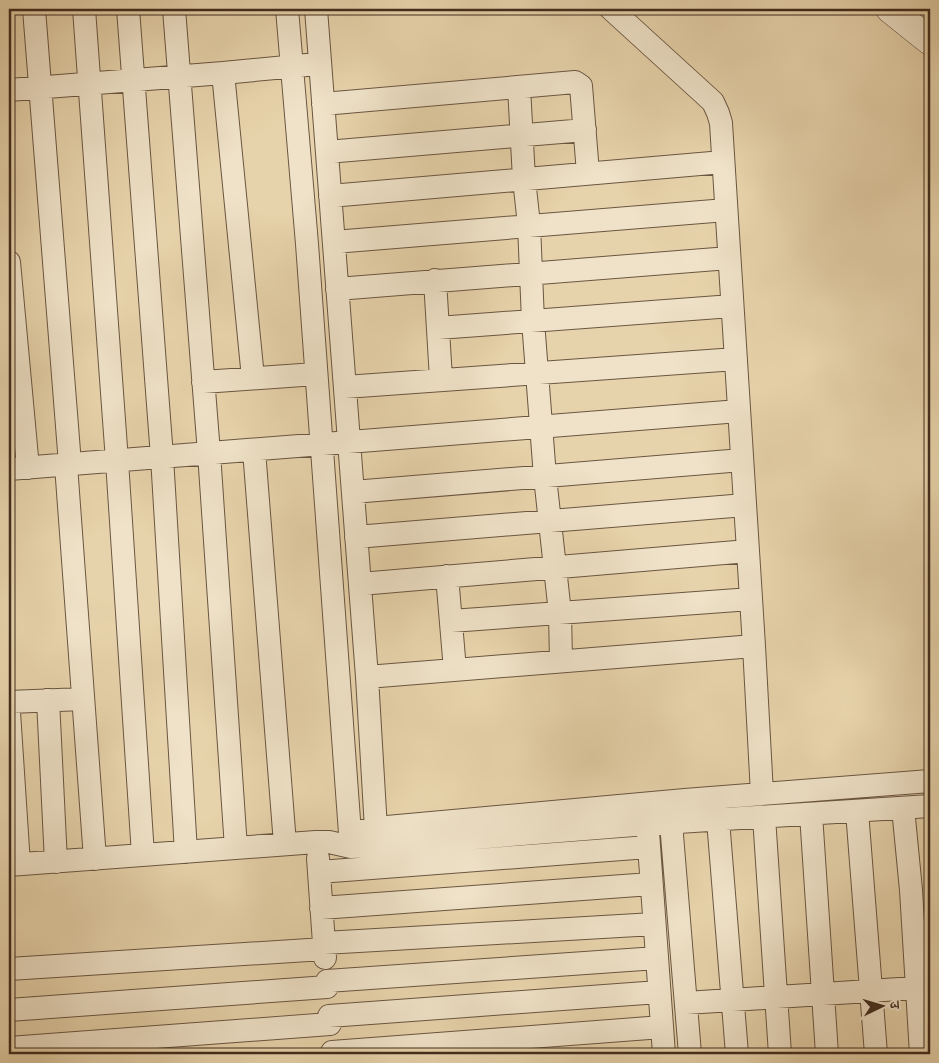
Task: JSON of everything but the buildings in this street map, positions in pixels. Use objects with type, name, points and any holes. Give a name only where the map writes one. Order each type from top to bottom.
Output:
[{"type":"main road","points":[[890,9],[930,41]]},
{"type":"street","points":[[34,9],[95,859]]},
{"type":"street","points":[[84,9],[143,855]]},
{"type":"street","points":[[128,9],[162,457],[186,852]]},
{"type":"street","points":[[174,9],[209,454],[236,848]]},
{"type":"street","points":[[287,9],[350,840]]},
{"type":"street","points":[[316,9],[367,677],[376,837]]},
{"type":"street","points":[[611,9],[716,107],[721,123],[762,794]]},
{"type":"street","points":[[9,90],[320,64]]},
{"type":"street","points":[[223,73],[253,378]]},
{"type":"street","points":[[323,104],[575,82],[581,86],[588,173]]},
{"type":"street","points":[[519,87],[524,179],[529,225],[533,321],[549,521],[560,613],[561,661]]},
{"type":"street","points":[[327,152],[585,130]]},
{"type":"street","points":[[330,196],[723,162]]},
{"type":"street","points":[[334,242],[726,210]]},
{"type":"street","points":[[337,289],[729,258]]},
{"type":"street","points":[[9,262],[18,468],[739,411]]},
{"type":"street","points":[[435,280],[441,379]]},
{"type":"street","points":[[438,328],[732,306]]},
{"type":"street","points":[[345,387],[736,359]]},
{"type":"street","points":[[203,382],[316,374]]},
{"type":"street","points":[[254,450],[284,844]]},
{"type":"street","points":[[353,492],[742,460]]},
{"type":"street","points":[[356,537],[745,505]]},
{"type":"street","points":[[360,584],[748,551]]},
{"type":"street","points":[[447,576],[455,670]]},
{"type":"street","points":[[451,621],[751,599]]},
{"type":"street","points":[[367,677],[754,646]]},
{"type":"street","points":[[9,702],[83,699]]},
{"type":"street","points":[[48,700],[56,862]]},
{"type":"street","points":[[9,712],[14,865],[350,840],[646,814],[762,794],[930,781]]},
{"type":"street","points":[[646,814],[671,823],[930,806]]},
{"type":"street","points":[[903,808],[921,890],[924,988],[921,1054]]},
{"type":"street","points":[[858,810],[876,1054]]},
{"type":"street","points":[[646,814],[664,1054]]},
{"type":"street","points":[[811,814],[827,1054]]},
{"type":"street","points":[[764,817],[780,1054]]},
{"type":"street","points":[[718,820],[737,1054]]},
{"type":"street","points":[[671,823],[690,1054]]},
{"type":"street","points":[[323,842],[319,872],[332,1053],[662,1027]]},
{"type":"street","points":[[319,872],[648,847]]},
{"type":"street","points":[[321,908],[651,884]]},
{"type":"street","points":[[9,968],[654,924]]},
{"type":"street","points":[[9,1010],[657,958]]},
{"type":"street","points":[[686,1003],[924,988]]},
{"type":"street","points":[[9,1048],[660,992]]}]
